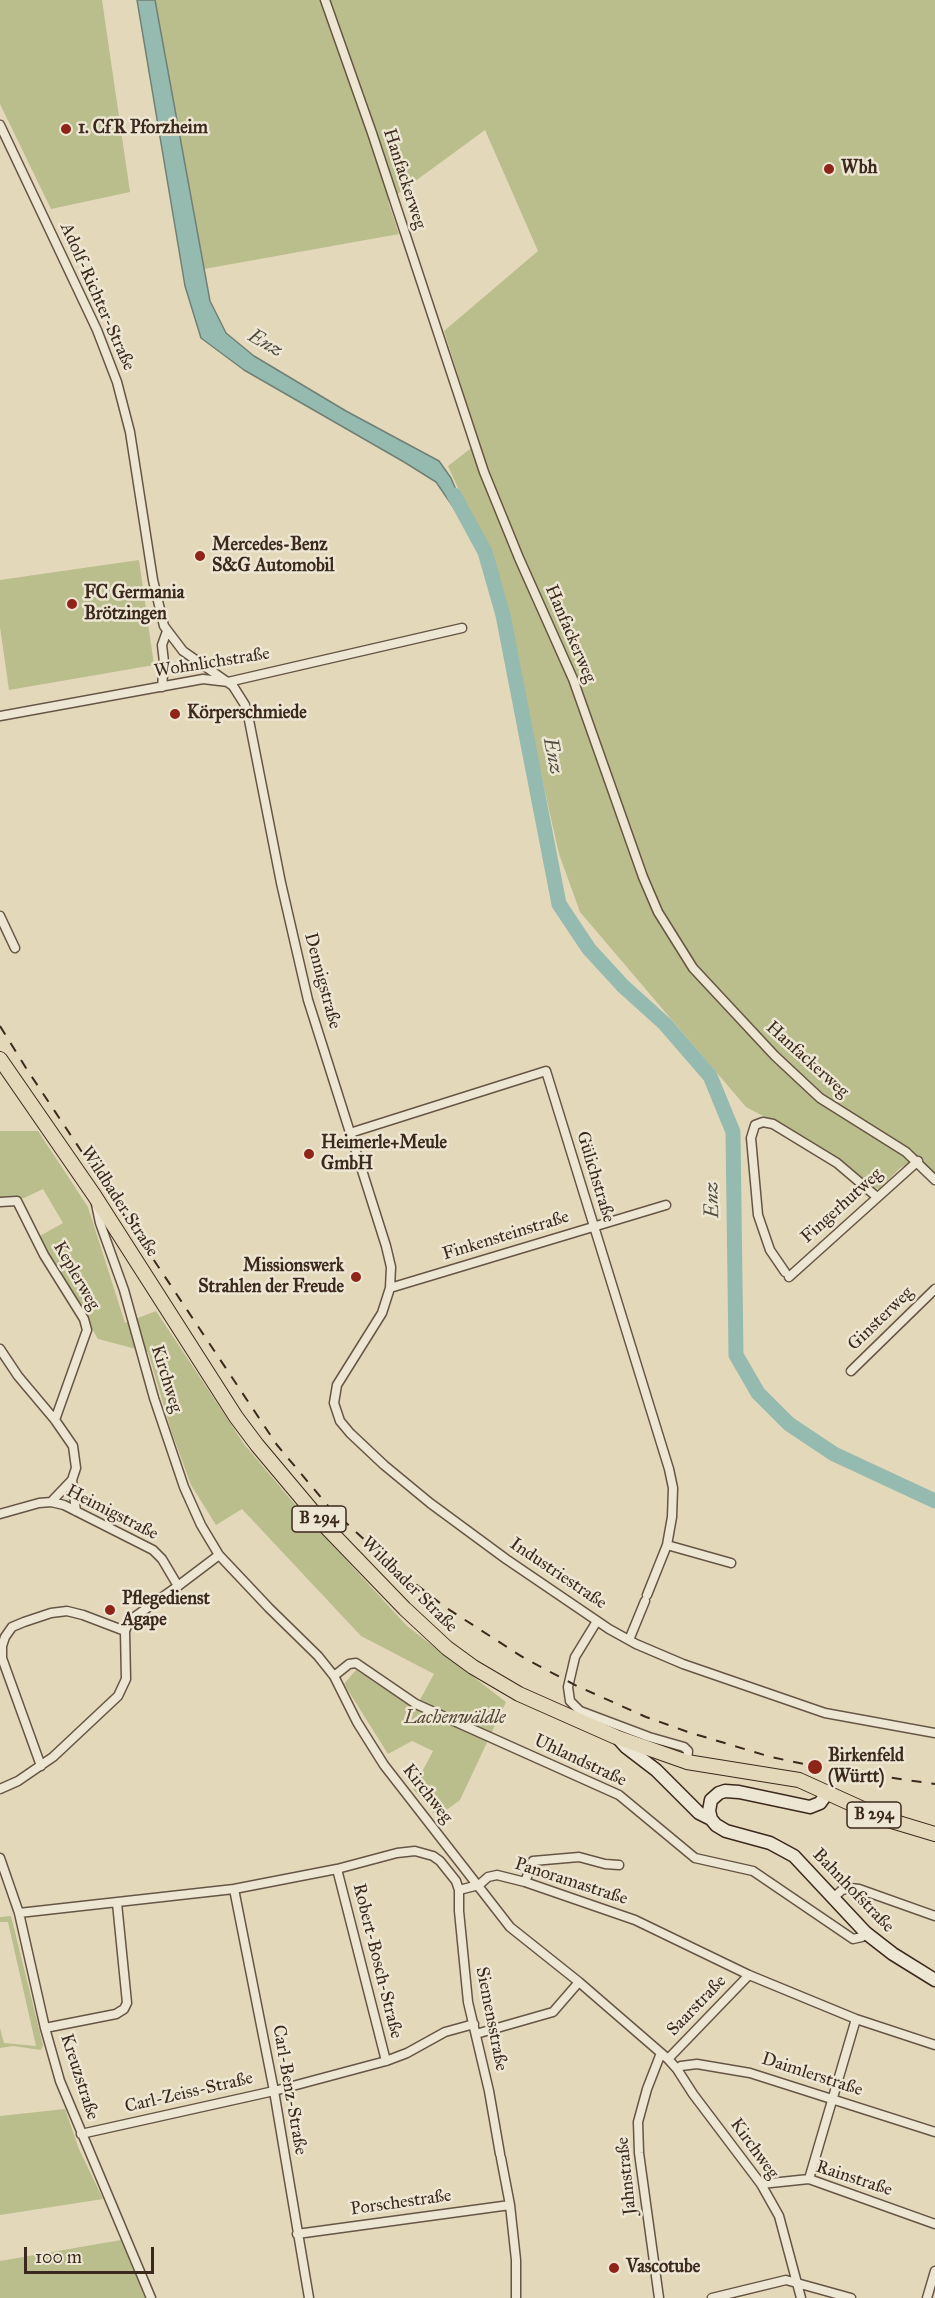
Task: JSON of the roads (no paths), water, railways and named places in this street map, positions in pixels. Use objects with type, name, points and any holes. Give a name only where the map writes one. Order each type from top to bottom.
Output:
[{"type":"main road","name":"Wildbader Straße","points":[[0,1059],[94,1195],[236,1417],[257,1445],[325,1526],[405,1609],[447,1648],[473,1667],[519,1694],[616,1737],[687,1762],[799,1780],[876,1816],[935,1834]]},
{"type":"main road","name":"Bahnhofstraße","points":[[616,1737],[626,1748],[656,1770],[699,1813],[711,1819],[716,1825],[726,1831],[770,1844],[794,1856],[866,1933],[893,1954],[935,1980]]},
{"type":"main road","points":[[711,1819],[709,1811],[711,1800],[725,1791],[810,1807],[820,1803],[828,1792]]},
{"type":"street","name":"Hanfackerweg","points":[[325,0],[372,133],[480,462],[519,558],[573,679],[643,877],[658,912],[693,968],[783,1064],[829,1104],[918,1161],[935,1180]]},
{"type":"street","name":"Adolf-Richter-Straße","points":[[0,125],[97,330],[117,382],[132,442],[156,597],[167,631],[183,651],[228,682]]},
{"type":"street","name":"Wohnlichstraße","points":[[0,716],[203,679],[228,682],[462,628]]},
{"type":"street","name":"Adolf-Richter-Straße","points":[[162,687],[164,662],[162,645],[167,631]]},
{"type":"street","name":"Dennigstraße","points":[[228,682],[238,693],[248,715],[294,944],[310,1008],[389,1257],[390,1288]]},
{"type":"street","points":[[0,916],[15,948]]},
{"type":"street","name":"Gülichstraße","points":[[350,1133],[546,1071],[673,1488],[672,1517],[667,1545],[629,1640]]},
{"type":"street","name":"Fingerhutweg","points":[[877,1197],[837,1163],[773,1124],[764,1122],[755,1125],[751,1138],[757,1207],[770,1250],[787,1275],[877,1197],[918,1161]]},
{"type":"street","name":"Kirchweg","points":[[94,1195],[100,1223],[124,1290],[154,1398],[184,1487],[201,1525],[219,1555],[318,1656],[334,1676],[357,1722],[384,1766],[510,1927],[579,1982],[677,2069],[693,2094],[761,2184],[779,2216],[801,2298]]},
{"type":"street","name":"Keplerweg","points":[[0,1202],[17,1201],[39,1245],[84,1318],[87,1330],[56,1420]]},
{"type":"street","name":"Finkensteinstraße","points":[[390,1288],[666,1205]]},
{"type":"street","points":[[111,1253],[121,1237]]},
{"type":"street","name":"Industriestraße","points":[[390,1288],[388,1300],[375,1326],[337,1385],[334,1403],[340,1421],[350,1433],[430,1503],[597,1621],[629,1640],[683,1664],[825,1713],[935,1733]]},
{"type":"street","name":"Ginsterweg","points":[[851,1371],[935,1289]]},
{"type":"street","points":[[0,1349],[18,1376],[56,1420],[74,1446],[76,1468],[72,1480],[51,1502]]},
{"type":"street","points":[[72,1480],[76,1511]]},
{"type":"street","name":"Heimigstraße","points":[[0,1514],[51,1502],[76,1511],[153,1550],[162,1559],[178,1586]]},
{"type":"street","points":[[667,1545],[731,1563]]},
{"type":"street","points":[[0,1789],[18,1781],[53,1757],[118,1696],[126,1679],[125,1631],[133,1618],[219,1555]]},
{"type":"street","points":[[41,1766],[2,1658],[5,1637],[12,1627],[51,1613],[67,1611],[83,1614],[125,1631]]},
{"type":"street","points":[[597,1621],[575,1657],[568,1687],[570,1701],[580,1711],[648,1737],[684,1747],[689,1755],[687,1762]]},
{"type":"street","name":"Uhlandstraße","points":[[334,1676],[349,1664],[356,1663],[416,1704],[619,1795],[695,1858],[753,1871],[852,1939],[862,1937],[866,1933]]},
{"type":"street","points":[[19,1913],[234,1889],[337,1869],[397,1852],[415,1851],[433,1856],[440,1861],[456,1881],[459,1890]]},
{"type":"street","points":[[525,1882],[533,1861],[579,1857],[619,1865]]},
{"type":"street","name":"Kreuzstraße","points":[[0,1858],[19,1913],[45,2028],[60,2081],[151,2298]]},
{"type":"street","name":"Robert-Bosch-Straße","points":[[337,1869],[386,2061]]},
{"type":"street","name":"Panoramastraße","points":[[459,1890],[479,1885],[488,1877],[497,1875],[525,1882],[635,1920],[749,1975],[856,2019],[935,2045]]},
{"type":"street","name":"Carl-Benz-Straße","points":[[234,1889],[274,2091],[309,2298]]},
{"type":"street","points":[[833,1898],[842,1890],[859,1889],[935,1916]]},
{"type":"street","name":"Siemensstraße","points":[[459,1890],[464,1977],[489,2091],[510,2205],[516,2260],[516,2298]]},
{"type":"street","points":[[45,2028],[116,2014],[128,2003],[117,1903]]},
{"type":"street","name":"Saarstraße","points":[[665,2056],[749,1975]]},
{"type":"street","points":[[476,2034],[553,2012],[579,1982]]},
{"type":"street","points":[[809,2179],[856,2019]]},
{"type":"street","name":"Carl-Zeiss-Straße","points":[[81,2134],[274,2091],[386,2061],[407,2053],[445,2032],[474,2024]]},
{"type":"street","name":"Jahnstraße","points":[[659,2298],[639,2152],[638,2122],[647,2089],[665,2056]]},
{"type":"street","name":"Daimlerstraße","points":[[677,2069],[681,2066],[697,2064],[750,2073],[935,2132]]},
{"type":"street","name":"Rainstraße","points":[[761,2184],[809,2179],[935,2224]]},
{"type":"street","name":"Porschestraße","points":[[297,2234],[510,2205]]},
{"type":"street","points":[[927,2298],[935,2271]]},
{"type":"street","points":[[712,2298],[786,2280],[851,2298]]},
{"type":"water","points":[[137,0],[155,0],[210,301],[226,333],[254,356],[346,411],[439,461],[451,478],[466,513],[458,514],[436,482],[244,370],[201,338],[185,286]]},
{"type":"waterway","name":"Enz","points":[[454,495],[485,552],[503,615],[559,904],[589,949],[623,986],[665,1024],[710,1076],[733,1132],[736,1355],[758,1393],[789,1424],[834,1454],[935,1501]]},
{"type":"railway","points":[[0,1026],[277,1445],[329,1507],[394,1567],[445,1607],[524,1658],[577,1686],[646,1717],[771,1757],[823,1768],[935,1784]]},
{"type":"place","name":"1. CfR Pforzheim","points":[[66,129]]},
{"type":"place","name":"Wbh","points":[[829,169]]},
{"type":"place","name":"Mercedes-Benz S&G Automobil","points":[[200,556]]},
{"type":"place","name":"FC Germania Brötzingen","points":[[72,604]]},
{"type":"place","name":"Körperschmiede","points":[[175,714]]},
{"type":"place","name":"Heimerle+Meule GmbH","points":[[309,1154]]},
{"type":"place","name":"Missionswerk Strahlen der Freude","points":[[356,1277]]},
{"type":"place","name":"Pflegedienst Agape","points":[[110,1610]]},
{"type":"place","name":"Birkenfeld (Württ)","points":[[815,1767]]},
{"type":"place","name":"Vascotube","points":[[614,2268]]},
{"type":"park label","name":"Lachenwäldle","points":[[455,1719]]}]
